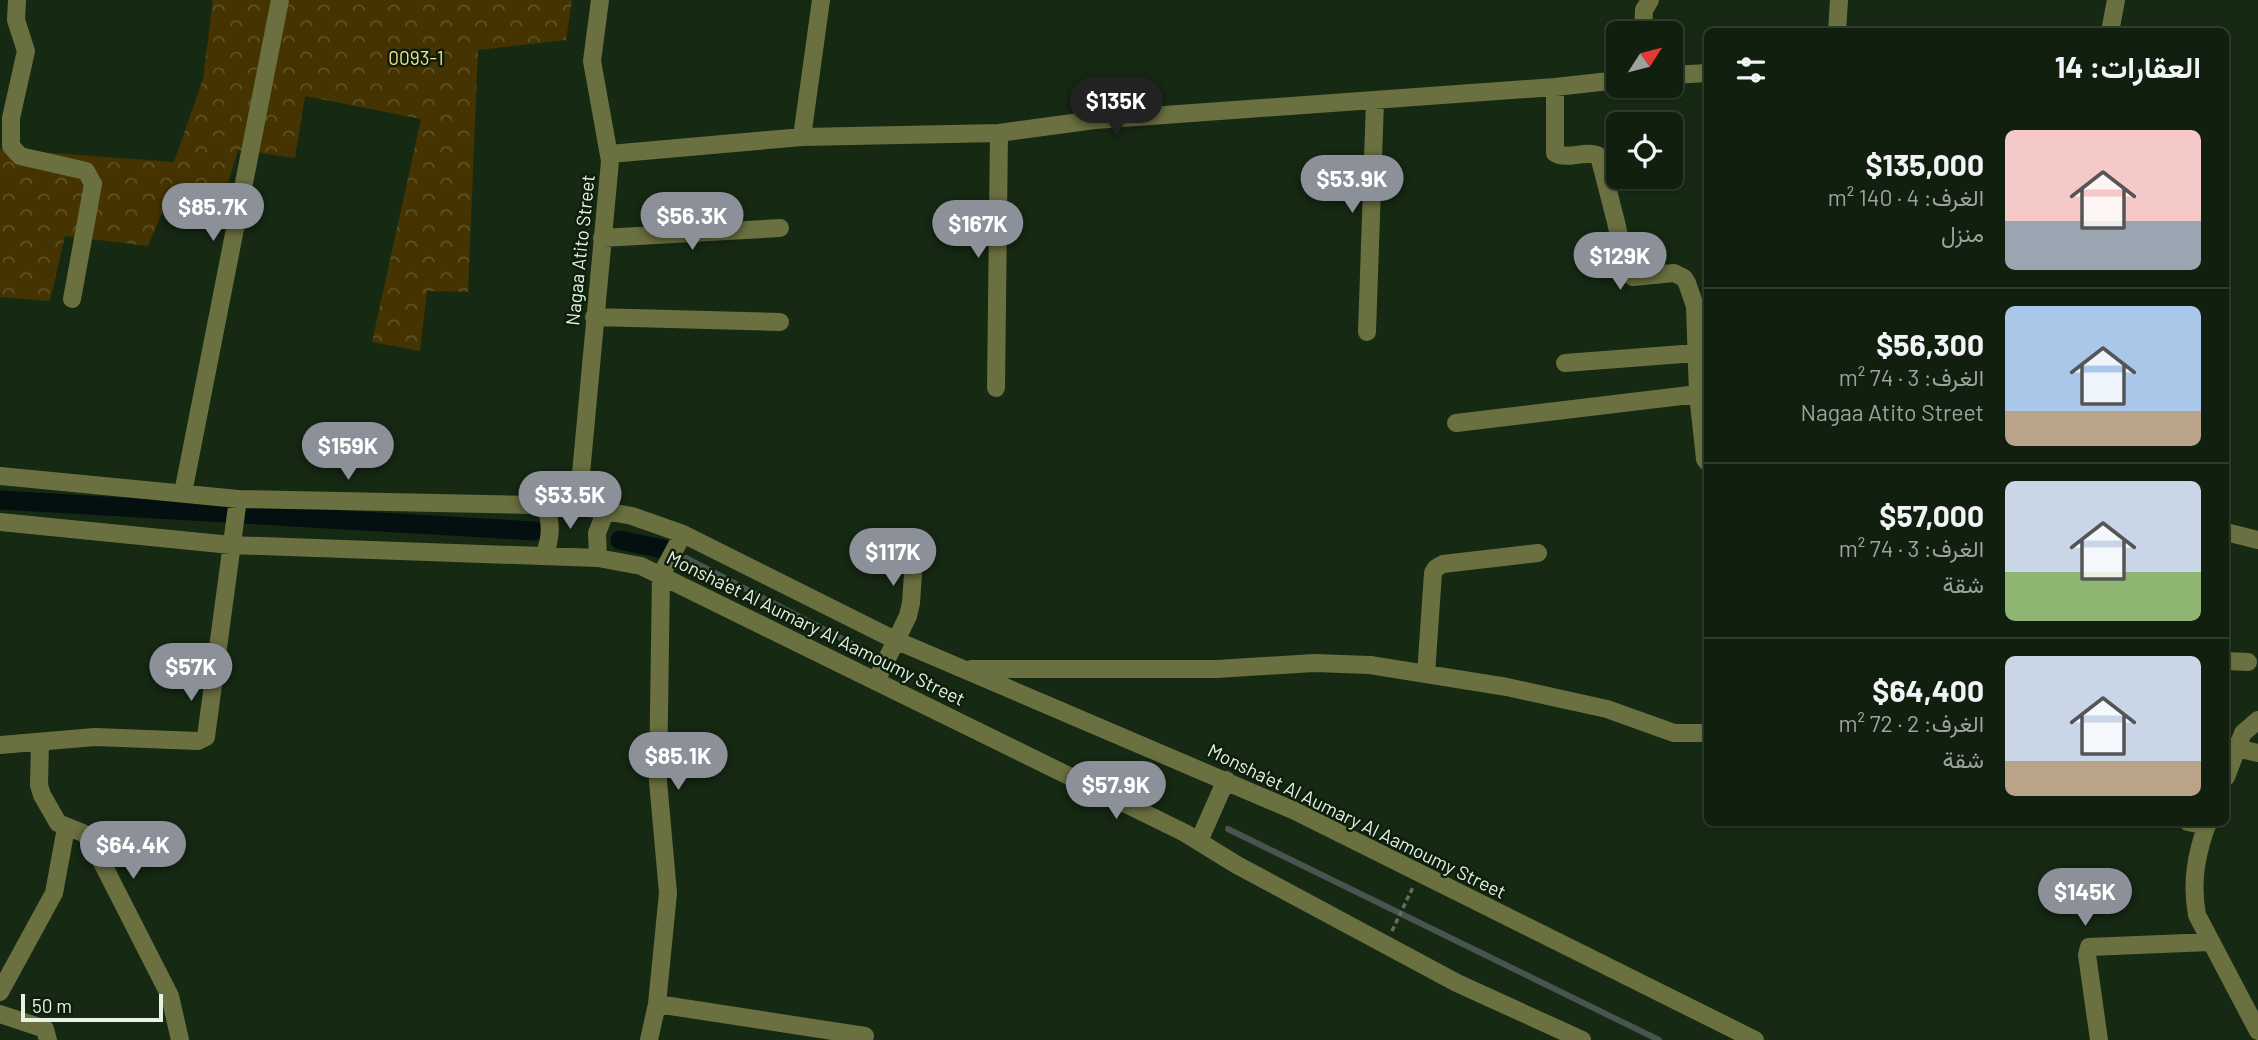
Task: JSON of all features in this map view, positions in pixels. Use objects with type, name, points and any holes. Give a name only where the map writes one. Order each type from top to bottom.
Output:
[{"type":"street","points":[[16,0],[16,20],[26,51],[11,118],[11,146],[20,156],[86,171],[93,184],[72,299]]},
{"type":"street","points":[[183,493],[280,0]]},
{"type":"street","name":"Nagaa Atito Street","points":[[578,506],[610,154],[593,72],[593,49],[600,0]]},
{"type":"street","points":[[802,137],[821,0]]},
{"type":"street","points":[[1644,21],[1644,10],[1650,0]]},
{"type":"street","points":[[1837,28],[1839,0]]},
{"type":"street","points":[[2111,28],[2116,0]]},
{"type":"street","points":[[1684,74],[1704,73]]},
{"type":"street","points":[[610,154],[802,137],[999,133],[1086,120],[1555,88],[1606,82]]},
{"type":"street","points":[[1555,88],[1555,153],[1562,157],[1592,153],[1599,156],[1627,273],[1633,276],[1674,273],[1684,278],[1702,331],[1696,352],[1704,450]]},
{"type":"street","points":[[1367,331],[1375,101]]},
{"type":"street","points":[[996,388],[999,133]]},
{"type":"street","points":[[602,238],[780,228]]},
{"type":"street","points":[[594,317],[780,322]]},
{"type":"street","points":[[1566,363],[1696,352]]},
{"type":"street","points":[[1456,424],[1698,394]]},
{"type":"street","name":"Monsha'et Al Aumary Al Aamoumy Street","points":[[0,475],[238,499],[578,506],[632,516],[683,534],[895,639],[1226,780],[1363,843],[1755,1040]]},
{"type":"street","points":[[0,745],[95,737],[198,741],[205,737],[238,499]]},
{"type":"street","points":[[544,556],[551,531],[545,505]]},
{"type":"street","points":[[598,558],[597,533],[606,510]]},
{"type":"street","name":"Monsha'et Al Aumary Al Aamoumy Street","points":[[0,522],[231,545],[598,558],[641,566],[1199,841],[1237,865],[1457,983],[1582,1040]]},
{"type":"street","points":[[649,1040],[657,1004],[668,893],[658,781],[661,575],[683,534]]},
{"type":"street","points":[[2229,534],[2258,540]]},
{"type":"street","points":[[876,681],[908,616],[915,545]]},
{"type":"street","points":[[1426,674],[1433,573],[1436,568],[1443,564],[1538,553]]},
{"type":"street","points":[[2229,661],[2248,663]]},
{"type":"street","points":[[962,668],[1217,669],[1342,664],[1507,687],[1606,709],[1674,733],[1704,733]]},
{"type":"street","points":[[2231,747],[2258,720]]},
{"type":"street","points":[[40,741],[39,788],[58,823],[83,833],[90,839],[170,996],[180,1040]]},
{"type":"street","points":[[2231,747],[2258,753]]},
{"type":"street","points":[[1199,841],[1226,780]]},
{"type":"street","points":[[2207,826],[2196,856],[2194,878],[2197,915],[2258,1031]]},
{"type":"street","points":[[0,992],[54,893],[66,828]]},
{"type":"street","points":[[2099,1040],[2086,950],[2089,947],[2210,942]]},
{"type":"street","points":[[657,1004],[865,1036]]},
{"type":"street","points":[[0,1014],[45,1029],[48,1040]]},
{"type":"path","points":[[1391,933],[1411,891]]},
{"type":"green space","name":"0093-1","points":[[213,0],[572,0],[566,40],[478,50],[468,292],[427,291],[420,351],[372,342],[421,119],[305,96],[295,158],[238,150],[219,213],[166,202],[148,246],[65,236],[50,301],[0,297],[0,149],[174,162],[203,79]]},
{"type":"waterway","points":[[0,500],[535,531]]},
{"type":"waterway","points":[[620,540],[667,550]]},
{"type":"waterway","points":[[686,558],[879,658]]},
{"type":"waterway","points":[[1228,829],[1659,1040]]}]
